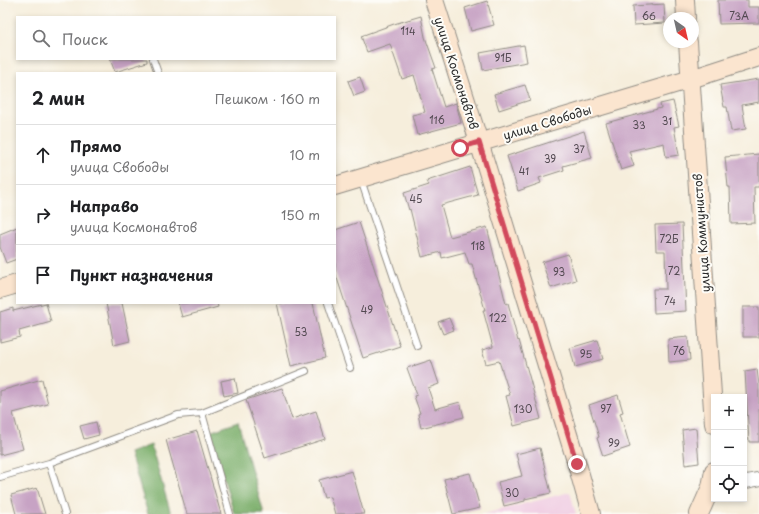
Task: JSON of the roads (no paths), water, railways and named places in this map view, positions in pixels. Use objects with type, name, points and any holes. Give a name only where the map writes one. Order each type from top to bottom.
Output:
[{"type":"street","name":"улица Космонавтов","points":[[434,0],[479,142],[591,514]]},
{"type":"street","points":[[685,0],[686,12]]},
{"type":"street","name":"улица Коммунистов","points":[[688,48],[712,394]]},
{"type":"street","name":"улица Свободы","points":[[336,186],[691,79],[759,57]]},
{"type":"street","points":[[0,289],[16,284]]},
{"type":"street","points":[[747,481],[759,479]]},
{"type":"street","points":[[696,513],[711,485]]},
{"type":"lane","points":[[153,60],[158,72]]},
{"type":"lane","points":[[360,178],[417,346]]},
{"type":"lane","points":[[328,304],[350,368]]},
{"type":"lane","points":[[0,478],[49,463],[178,416],[202,413],[306,371]]},
{"type":"lane","points":[[202,413],[230,514]]},
{"type":"lane","points":[[49,463],[65,514]]}]
